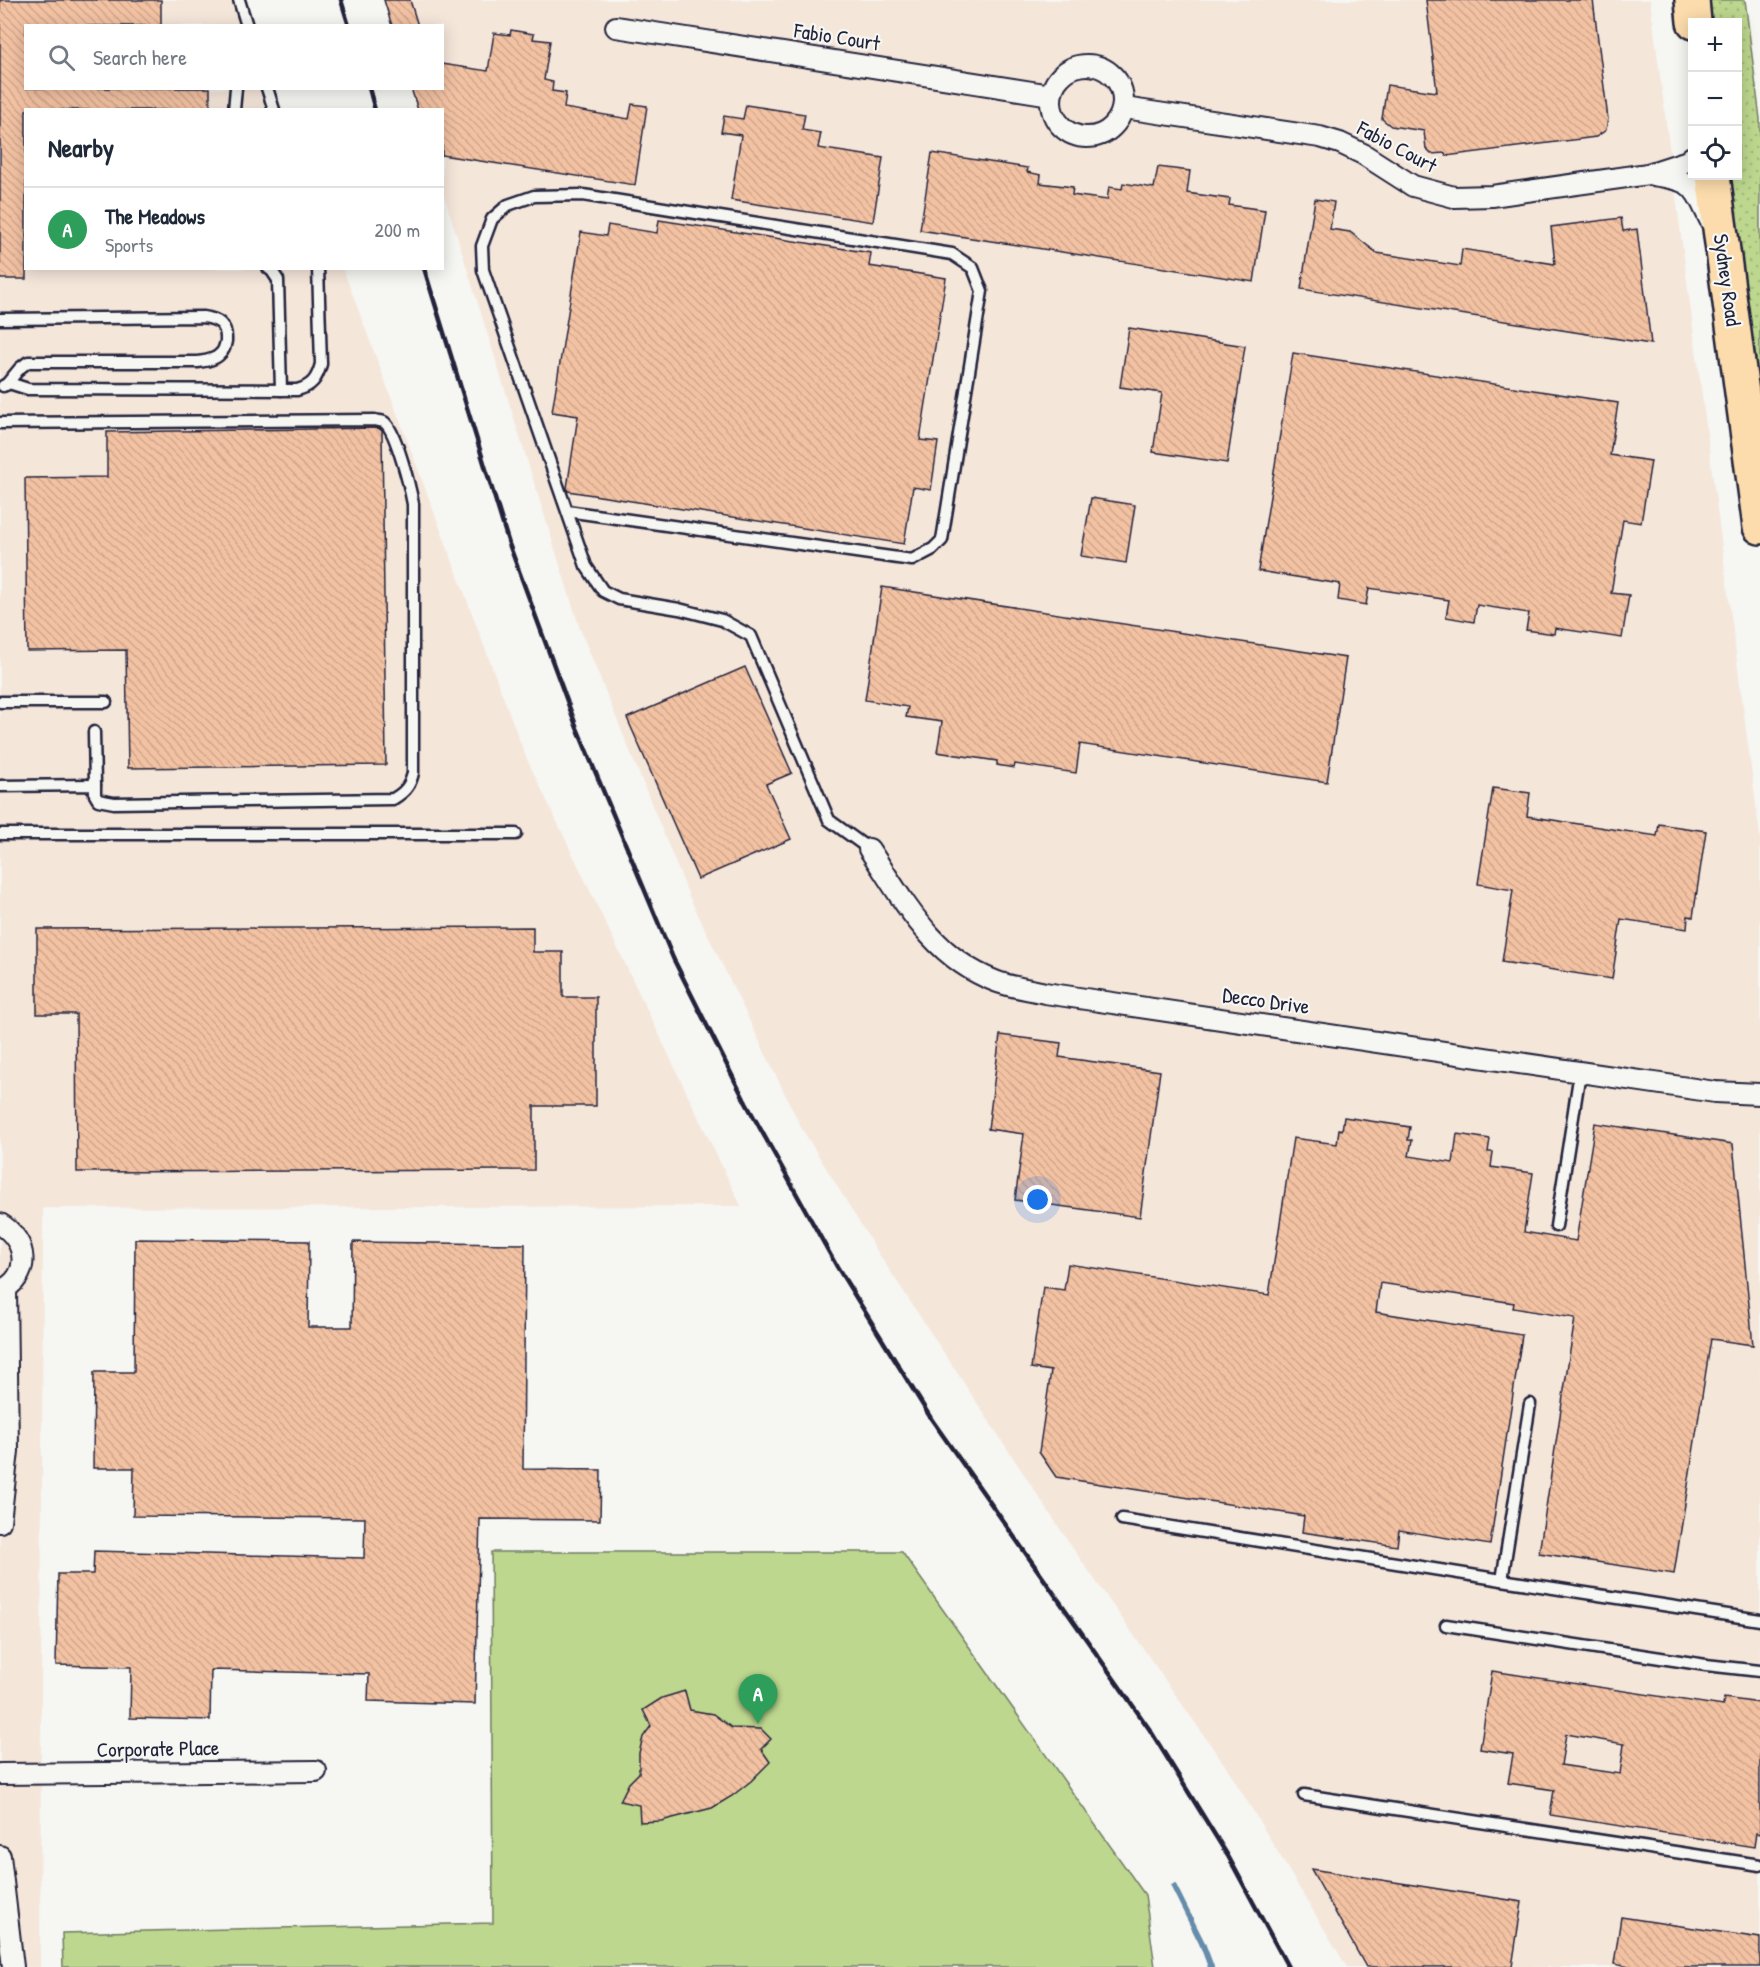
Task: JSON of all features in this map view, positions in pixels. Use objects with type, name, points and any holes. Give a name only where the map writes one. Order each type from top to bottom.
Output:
[{"type":"highway","points":[[1692,0],[1694,18]]},
{"type":"highway","name":"Sydney Road","points":[[1714,180],[1760,527]]},
{"type":"street","name":"Fabio Court","points":[[616,27],[1051,95]]},
{"type":"street","points":[[1094,65],[1114,76],[1124,97],[1124,108],[1119,120],[1100,136],[1087,138],[1075,136],[1056,120],[1051,108],[1051,95],[1055,84],[1071,68],[1094,65]]},
{"type":"street","name":"Fabio Court","points":[[1124,108],[1320,137],[1364,154],[1395,177],[1413,186],[1454,197],[1492,196],[1648,174],[1688,161]]},
{"type":"street","name":"Fabio Court","points":[[1648,174],[1678,178],[1689,184],[1696,193],[1723,249]]},
{"type":"street","name":"Decco Drive","points":[[869,849],[927,934],[953,958],[995,981],[1045,993],[1715,1092],[1760,1094]]},
{"type":"street","name":"Decco Drive","points":[[1715,1092],[1760,1106]]},
{"type":"street","points":[[0,1224],[10,1230],[17,1239],[22,1249],[23,1260],[15,1281],[3,1290],[8,1451],[0,1522]]},
{"type":"street","name":"Corporate Place","points":[[0,1774],[316,1771]]},
{"type":"street","points":[[0,1856],[13,1967]]},
{"type":"lane","points":[[239,0],[246,24]]},
{"type":"lane","points":[[234,108],[236,90]]},
{"type":"lane","points":[[268,90],[273,108]]},
{"type":"lane","points":[[567,511],[912,560],[933,549],[942,540],[982,291],[973,268],[952,254],[583,195],[534,196],[508,205],[492,219],[482,246],[483,270],[586,566],[603,591],[619,599],[679,609],[722,620],[752,636],[829,820],[869,849]]},
{"type":"lane","points":[[271,270],[278,280],[281,390]]},
{"type":"lane","points":[[3,386],[9,383],[28,389],[281,390],[309,387],[318,377],[321,364],[318,270]]},
{"type":"lane","points":[[0,318],[203,316],[215,319],[223,325],[226,333],[225,346],[221,354],[198,363],[28,362],[3,386]]},
{"type":"lane","points":[[0,423],[375,420],[385,423],[391,430],[410,485],[413,504],[413,773],[410,785],[403,794],[393,799],[114,803],[98,800],[95,795],[94,732]]},
{"type":"lane","points":[[0,702],[106,702]]},
{"type":"lane","points":[[0,786],[95,785]]},
{"type":"lane","points":[[0,834],[516,834]]},
{"type":"lane","points":[[1556,1226],[1580,1072]]},
{"type":"lane","points":[[1502,1580],[1530,1404]]},
{"type":"lane","points":[[1122,1518],[1760,1620]]},
{"type":"lane","points":[[1446,1625],[1706,1665],[1760,1671]]},
{"type":"lane","points":[[1304,1795],[1760,1865]]},
{"type":"shaded area","points":[[0,0],[242,0],[252,24],[24,24],[24,90],[275,90],[283,108],[24,108],[24,270],[343,270],[525,755],[741,1206],[43,1208],[40,1967],[0,1967]]},
{"type":"shaded area","points":[[383,0],[1650,0],[1760,836],[1760,1967],[1347,1967],[1229,1771],[1072,1547],[875,1248],[801,1127],[690,898],[580,629],[444,195],[444,108],[417,108],[410,90],[444,90],[444,24],[391,24]]},
{"type":"green space","points":[[1706,0],[1745,0],[1760,119],[1760,420],[1730,180],[1742,180],[1742,18],[1708,18]]},
{"type":"green space","points":[[491,1552],[902,1552],[1145,1895],[1155,1967],[63,1967],[62,1933],[493,1923]]},
{"type":"building","points":[[0,0],[161,0],[161,24],[24,24],[24,90],[210,90],[210,108],[24,108],[24,270],[26,270],[26,279],[0,279]]},
{"type":"building","points":[[384,0],[410,0],[417,24],[391,24]]},
{"type":"building","points":[[1426,0],[1593,0],[1608,119],[1606,130],[1596,137],[1446,156],[1445,153],[1431,154],[1426,149],[1424,131],[1391,126],[1382,119],[1387,85],[1437,92]]},
{"type":"building","points":[[511,30],[534,34],[533,39],[550,41],[544,80],[553,82],[552,91],[566,93],[564,108],[629,119],[632,104],[647,106],[635,185],[444,155],[444,108],[417,108],[412,90],[444,90],[444,64],[488,71],[494,33],[510,35]]},
{"type":"building","points":[[746,105],[805,114],[802,130],[821,133],[818,148],[883,158],[873,222],[731,200],[741,135],[721,132],[724,116],[743,119]]},
{"type":"building","points":[[932,153],[1028,168],[1027,172],[1041,175],[1040,183],[1073,187],[1072,195],[1107,200],[1109,187],[1122,189],[1123,183],[1154,188],[1158,167],[1190,171],[1187,193],[1230,199],[1229,205],[1265,210],[1254,282],[920,230]]},
{"type":"building","points":[[1315,199],[1334,202],[1330,229],[1350,232],[1377,253],[1460,266],[1462,249],[1555,264],[1551,227],[1621,218],[1623,231],[1637,229],[1651,344],[1301,289]]},
{"type":"building","points":[[659,220],[871,253],[869,266],[946,278],[920,440],[938,442],[931,490],[913,487],[904,544],[568,491],[578,416],[552,412],[581,232],[606,236],[608,225],[657,233]]},
{"type":"building","points":[[1129,328],[1245,346],[1227,463],[1153,452],[1162,393],[1120,387]]},
{"type":"building","points":[[1293,353],[1618,403],[1610,455],[1651,461],[1641,523],[1623,520],[1611,593],[1629,595],[1622,638],[1555,628],[1554,634],[1526,630],[1529,613],[1477,605],[1474,622],[1446,617],[1449,600],[1369,588],[1366,605],[1338,600],[1340,584],[1258,571]]},
{"type":"building","points":[[378,428],[382,431],[386,765],[128,768],[126,650],[27,651],[25,478],[107,477],[107,432]]},
{"type":"building","points":[[1091,498],[1135,505],[1126,563],[1081,556]]},
{"type":"building","points":[[882,587],[1346,658],[1327,782],[1080,744],[1076,773],[1015,764],[1014,768],[997,765],[997,761],[937,752],[942,722],[906,717],[908,707],[865,700]]},
{"type":"building","points":[[745,667],[792,773],[766,784],[791,839],[698,879],[627,718]]},
{"type":"building","points":[[1493,788],[1530,793],[1527,816],[1657,836],[1659,824],[1706,831],[1693,917],[1688,916],[1687,929],[1621,919],[1612,979],[1502,962],[1513,890],[1478,884]]},
{"type":"building","points":[[533,927],[533,952],[563,952],[563,997],[596,997],[596,1106],[534,1106],[534,1170],[77,1172],[76,1014],[37,1014],[37,929]]},
{"type":"building","points":[[1000,1035],[1061,1043],[1059,1057],[1160,1071],[1140,1217],[1015,1200],[1024,1134],[988,1129]]},
{"type":"building","points":[[1344,1117],[1410,1127],[1408,1140],[1412,1140],[1409,1156],[1453,1163],[1457,1134],[1490,1139],[1488,1152],[1493,1152],[1491,1167],[1533,1173],[1524,1232],[1576,1241],[1595,1123],[1733,1144],[1753,1345],[1711,1339],[1674,1574],[1539,1553],[1575,1318],[1513,1308],[1514,1303],[1380,1283],[1376,1312],[1522,1335],[1490,1545],[1399,1530],[1397,1546],[1302,1532],[1304,1516],[1056,1477],[1039,1452],[1051,1371],[1031,1368],[1043,1287],[1064,1290],[1068,1264],[1269,1295],[1293,1138],[1337,1144],[1339,1129],[1342,1130]]},
{"type":"building","points":[[135,1239],[309,1241],[308,1327],[352,1327],[353,1242],[525,1244],[523,1469],[601,1470],[600,1520],[480,1519],[475,1704],[368,1701],[369,1674],[211,1670],[210,1720],[130,1718],[131,1667],[56,1665],[58,1574],[93,1574],[94,1551],[364,1558],[365,1518],[133,1516],[134,1468],[93,1468],[94,1372],[134,1372]]},
{"type":"building","points":[[1492,1671],[1723,1706],[1724,1698],[1760,1703],[1760,1834],[1756,1833],[1754,1847],[1550,1815],[1554,1790],[1508,1783],[1513,1754],[1480,1749]],"holes":[[[1566,1734],[1624,1744],[1620,1774],[1561,1765]]]},
{"type":"building","points":[[685,1691],[690,1710],[713,1714],[732,1728],[761,1729],[771,1739],[761,1749],[770,1762],[751,1781],[712,1808],[661,1821],[640,1822],[639,1805],[620,1801],[629,1783],[639,1773],[639,1753],[643,1737],[651,1726],[643,1710],[662,1698]]},
{"type":"building","points":[[1311,1869],[1522,1902],[1512,1967],[1366,1967]]},
{"type":"building","points":[[1621,1917],[1760,1938],[1760,1967],[1629,1967],[1614,1964]]},
{"type":"waterway","points":[[1174,1887],[1202,1943],[1211,1967]]},
{"type":"railway","points":[[341,0],[348,24]]},
{"type":"railway","points":[[370,90],[374,108]]},
{"type":"railway","points":[[425,270],[509,544],[577,728],[673,958],[746,1103],[836,1265],[932,1420],[1150,1730],[1228,1856],[1288,1967]]},
{"type":"place","name":"The Meadows","points":[[758,1724]]}]
